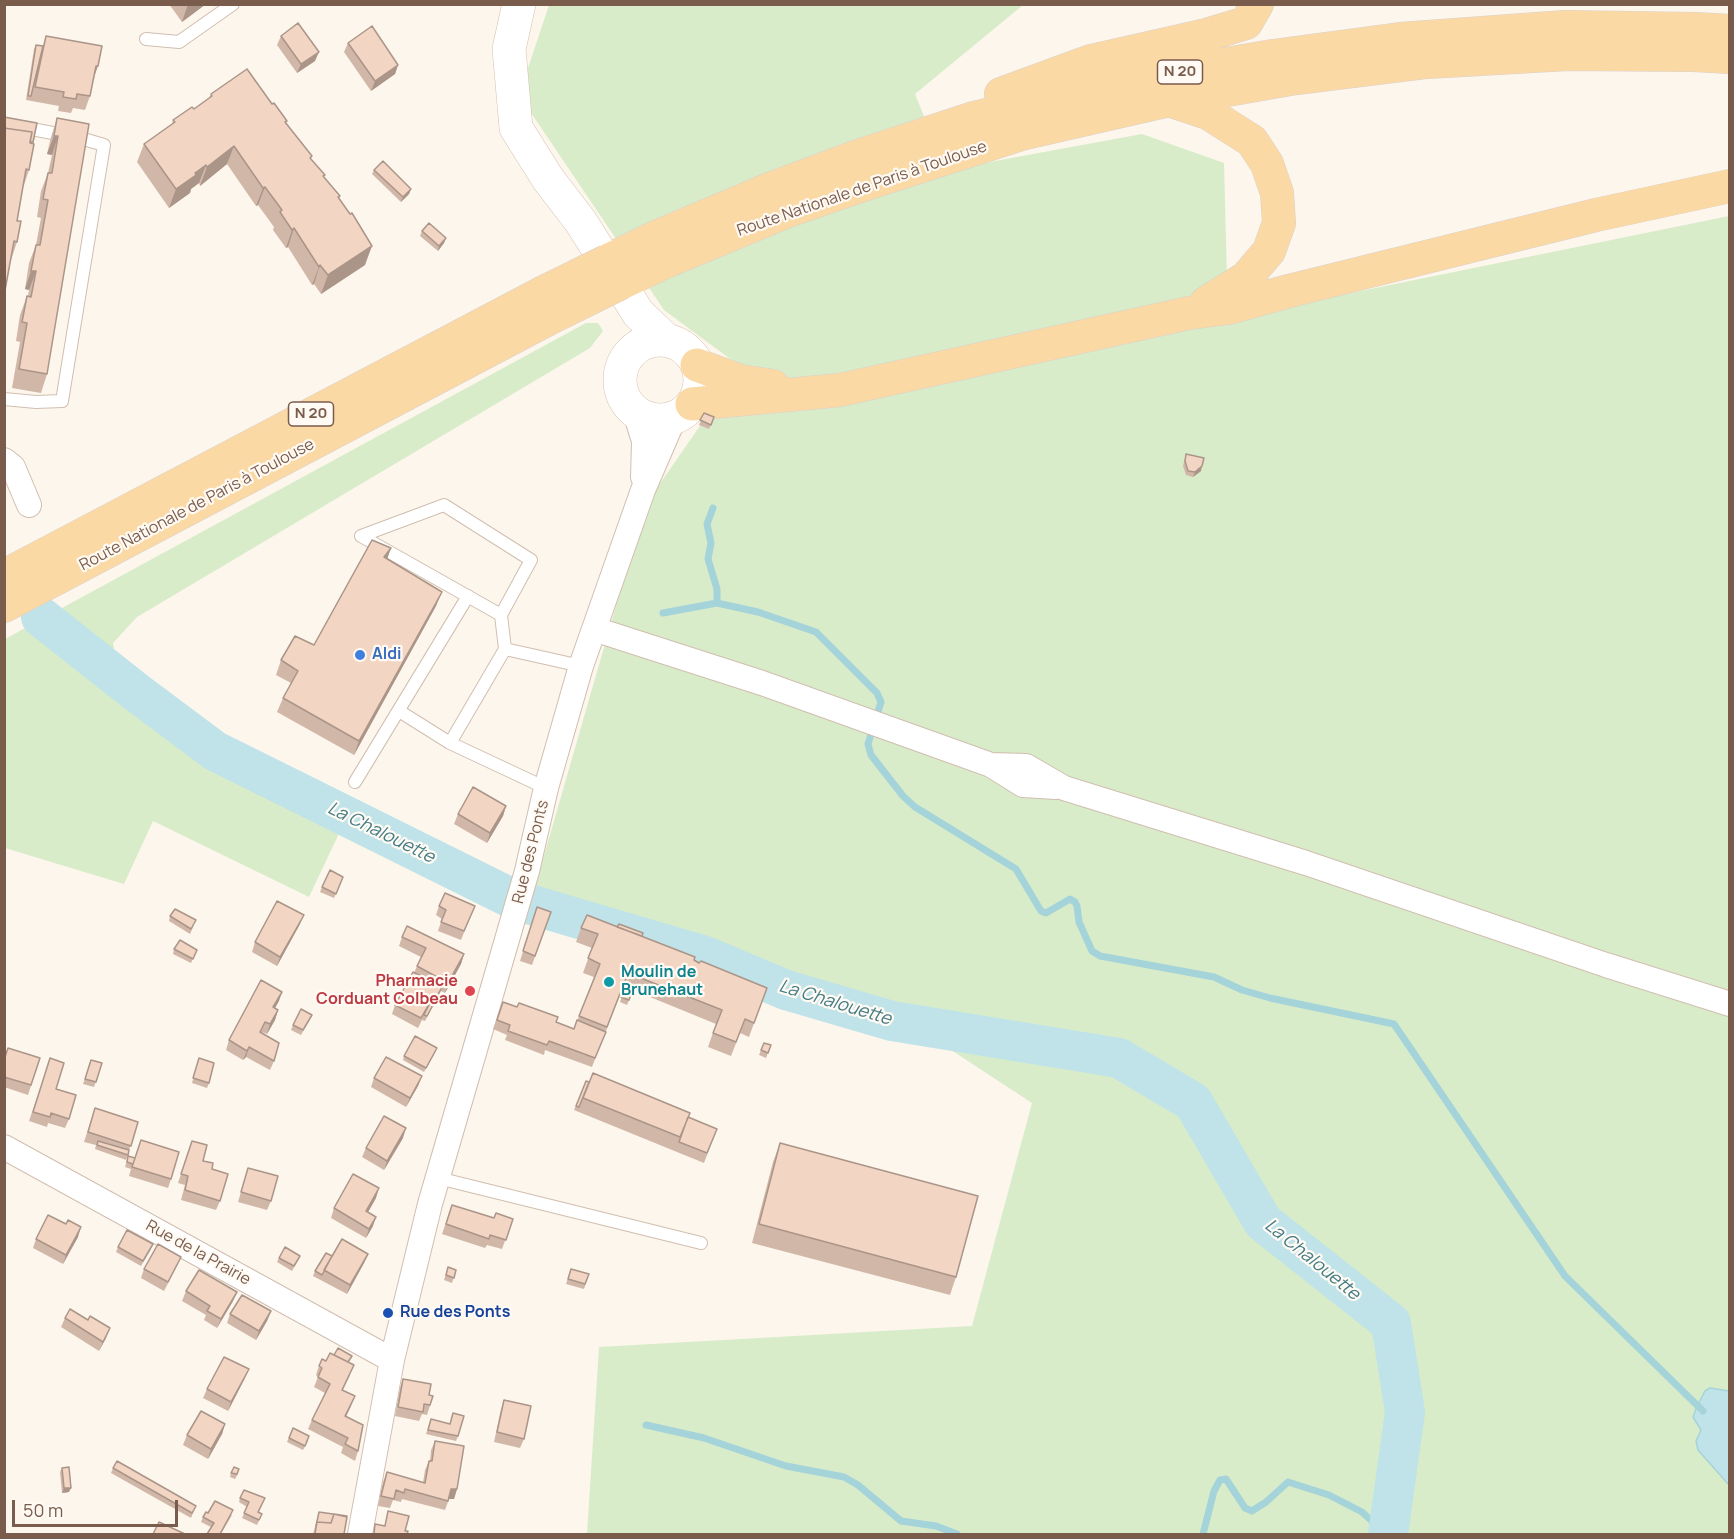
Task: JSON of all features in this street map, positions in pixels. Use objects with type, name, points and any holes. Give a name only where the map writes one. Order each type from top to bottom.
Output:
[{"type":"main road","points":[[519,4],[509,49],[516,128],[548,179],[581,222],[638,313],[666,340],[685,348],[697,365],[700,385],[683,410]]},
{"type":"main road","points":[[974,118],[1000,94],[1090,61],[1206,35],[1246,23],[1257,4]]},
{"type":"main road","name":"Route Nationale de Paris à Toulouse","points":[[4,576],[659,250],[770,189],[974,118],[1132,80],[1273,56],[1400,39],[1565,27],[1730,31]]},
{"type":"main road","name":"Route Nationale de Paris à Toulouse","points":[[659,250],[785,212],[1022,134],[1170,100],[1290,79],[1427,62],[1568,54],[1730,57]]},
{"type":"main road","points":[[1170,100],[1209,113],[1252,141],[1267,164],[1277,193],[1279,223],[1269,251],[1246,278],[1189,313]]},
{"type":"main road","points":[[638,313],[633,350],[623,367],[621,387],[626,399],[634,409],[654,419],[683,410],[807,392],[840,390],[1189,313],[1228,308],[1596,215],[1730,186]]},
{"type":"main road","name":"Route Nationale de Paris à Toulouse","points":[[4,606],[547,305]]},
{"type":"main road","points":[[633,350],[654,340],[666,340]]},
{"type":"main road","points":[[697,365],[740,381],[807,392]]},
{"type":"street","name":"Rue des Ponts","points":[[634,409],[644,441],[643,490]]},
{"type":"street","name":"Rue des Ponts","points":[[360,1534],[392,1359],[438,1178],[515,915],[546,788],[581,666],[643,490],[683,410]]},
{"type":"street","points":[[4,460],[13,467],[29,505]]},
{"type":"street","points":[[594,629],[762,682],[991,765],[1023,785],[1064,788],[1317,867],[1606,965],[1730,1004]]},
{"type":"street","name":"Rue de la Prairie","points":[[4,1147],[392,1359]]},
{"type":"lane","points":[[146,39],[179,42],[233,4]]},
{"type":"lane","points":[[4,124],[80,138],[104,145],[62,401],[36,402],[4,399]]},
{"type":"lane","points":[[450,743],[505,649],[501,615],[531,560],[444,505],[361,536],[501,615]]},
{"type":"lane","points":[[356,783],[468,596]]},
{"type":"lane","points":[[505,649],[581,666]]},
{"type":"lane","points":[[399,711],[450,743],[546,788]]},
{"type":"lane","points":[[438,1178],[701,1244]]},
{"type":"green space","points":[[549,5],[1023,5],[915,94],[946,170],[1142,134],[1224,163],[1228,318],[1729,216],[1730,1391],[1709,1388],[1705,1392],[1701,1430],[1696,1441],[1698,1450],[1729,1485],[1729,1534],[587,1534],[599,1347],[972,1326],[1032,1103],[916,1027],[535,887],[645,505],[741,367],[664,310],[519,95]]},
{"type":"green space","points":[[586,323],[598,323],[603,331],[590,348],[137,617],[113,643],[124,703],[353,804],[309,897],[153,821],[124,884],[5,848],[5,639]]},
{"type":"water","points":[[1710,1388],[1729,1391],[1729,1485],[1698,1450],[1696,1441],[1701,1430],[1693,1417],[1705,1391]]},
{"type":"building","points":[[298,23],[319,52],[301,64],[281,36]]},
{"type":"building","points":[[372,26],[398,65],[375,81],[348,43]]},
{"type":"building","points":[[46,36],[102,46],[90,96],[77,94],[76,99],[63,97],[64,92],[35,87]]},
{"type":"building","points":[[36,45],[43,46],[31,96],[28,96]]},
{"type":"building","points":[[247,69],[312,156],[310,158],[340,196],[338,197],[350,214],[352,213],[372,246],[328,275],[320,265],[319,267],[294,228],[292,230],[280,212],[282,210],[265,187],[263,188],[234,146],[176,189],[144,144],[175,122],[173,120],[192,107],[194,109]]},
{"type":"building","points":[[4,117],[37,123],[33,142],[30,142],[32,132],[4,128]]},
{"type":"building","points":[[57,118],[89,124],[47,374],[19,369],[27,323],[22,322],[27,296],[31,297],[36,271],[31,271],[36,245],[40,245],[48,200],[43,199],[48,173],[52,173],[58,136],[54,136]]},
{"type":"building","points":[[4,128],[32,132],[30,143],[34,144],[29,170],[26,169],[17,221],[21,221],[17,242],[14,241],[4,296]]},
{"type":"building","points":[[383,161],[411,189],[403,197],[374,170]]},
{"type":"building","points":[[429,223],[446,238],[439,246],[422,231]]},
{"type":"building","points":[[704,413],[714,417],[711,425],[700,420]]},
{"type":"building","points":[[1186,454],[1204,458],[1202,466],[1195,472],[1188,471],[1185,461]]},
{"type":"building","name":"Aldi","points":[[372,540],[391,548],[384,557],[442,592],[359,741],[283,698],[298,671],[281,660],[295,636],[314,645]]},
{"type":"building","points":[[473,787],[506,806],[490,833],[458,814]]},
{"type":"building","points":[[330,870],[343,877],[336,894],[322,887]]},
{"type":"building","points":[[445,893],[475,906],[464,931],[441,922],[446,910],[439,906]]},
{"type":"building","points":[[277,901],[304,915],[280,957],[255,942]]},
{"type":"building","points":[[537,907],[551,912],[535,956],[523,951]]},
{"type":"building","points":[[175,909],[196,920],[191,929],[170,916]]},
{"type":"building","points":[[587,915],[695,957],[694,960],[699,963],[701,961],[767,988],[754,1023],[745,1019],[736,1042],[713,1033],[722,1010],[628,973],[607,1027],[579,1016],[600,964],[588,958],[598,934],[581,928]]},
{"type":"building","points":[[619,924],[643,933],[642,936],[617,927]]},
{"type":"building","points":[[407,926],[464,954],[448,983],[417,966],[426,948],[402,937]]},
{"type":"building","points":[[180,940],[197,950],[193,959],[174,949]]},
{"type":"building","points":[[413,972],[442,987],[436,998],[433,997],[421,1018],[395,1005]]},
{"type":"building","points":[[261,980],[282,992],[273,1007],[278,1010],[270,1024],[265,1022],[260,1032],[279,1043],[274,1061],[249,1047],[247,1051],[229,1040]]},
{"type":"building","points":[[627,985],[634,987],[629,1000],[621,997]]},
{"type":"building","points":[[431,1001],[434,1003],[427,1016],[424,1015]]},
{"type":"building","points":[[503,1002],[517,1007],[519,1003],[558,1017],[556,1022],[574,1029],[577,1020],[606,1032],[595,1058],[549,1041],[547,1045],[508,1031],[510,1025],[497,1020]]},
{"type":"building","points":[[301,1009],[312,1015],[303,1030],[293,1025]]},
{"type":"building","points":[[415,1036],[437,1048],[426,1068],[404,1056]]},
{"type":"building","points":[[764,1043],[771,1045],[768,1053],[761,1050]]},
{"type":"building","points":[[8,1048],[40,1058],[31,1085],[4,1077],[4,1060]]},
{"type":"building","points":[[386,1057],[422,1076],[410,1098],[374,1078]]},
{"type":"building","points":[[50,1058],[64,1063],[56,1089],[76,1095],[69,1119],[51,1113],[50,1117],[33,1112]]},
{"type":"building","points":[[199,1058],[214,1063],[209,1083],[193,1078]]},
{"type":"building","points":[[91,1060],[102,1063],[96,1082],[85,1079]]},
{"type":"building","points":[[593,1073],[690,1113],[680,1137],[583,1098]]},
{"type":"building","points":[[586,1081],[589,1082],[579,1107],[576,1106]]},
{"type":"building","points":[[95,1108],[138,1122],[131,1146],[88,1132]]},
{"type":"building","points":[[384,1116],[406,1128],[387,1161],[366,1148]]},
{"type":"building","points":[[688,1117],[717,1129],[707,1153],[679,1142]]},
{"type":"building","points":[[141,1140],[179,1152],[171,1179],[132,1167]]},
{"type":"building","points":[[98,1141],[129,1150],[128,1155],[97,1145]]},
{"type":"building","points":[[192,1141],[207,1145],[203,1161],[213,1163],[212,1169],[228,1174],[220,1201],[185,1190],[188,1176],[181,1174]]},
{"type":"building","points":[[780,1143],[978,1196],[956,1277],[759,1224]]},
{"type":"building","points":[[128,1156],[135,1158],[133,1164],[127,1162]]},
{"type":"building","points":[[248,1168],[278,1176],[271,1201],[241,1192]]},
{"type":"building","points":[[353,1174],[379,1188],[366,1211],[376,1217],[369,1229],[334,1208]]},
{"type":"building","points":[[452,1205],[494,1218],[496,1213],[513,1219],[506,1240],[490,1235],[489,1239],[446,1224]]},
{"type":"building","points":[[48,1215],[66,1224],[68,1220],[81,1227],[66,1255],[36,1239]]},
{"type":"building","points":[[127,1230],[153,1244],[143,1261],[118,1247]]},
{"type":"building","points":[[342,1239],[368,1254],[350,1285],[324,1270]]},
{"type":"building","points":[[158,1244],[181,1257],[168,1282],[144,1269]]},
{"type":"building","points":[[285,1247],[300,1256],[294,1266],[279,1258]]},
{"type":"building","points":[[326,1253],[332,1256],[322,1275],[315,1271]]},
{"type":"building","points":[[448,1267],[456,1270],[454,1278],[446,1275]]},
{"type":"building","points":[[571,1269],[589,1274],[585,1284],[568,1279]]},
{"type":"building","points":[[199,1270],[237,1292],[221,1319],[207,1311],[210,1306],[186,1291]]},
{"type":"building","points":[[242,1295],[271,1311],[259,1331],[230,1314]]},
{"type":"building","points":[[70,1309],[88,1320],[90,1316],[110,1328],[103,1342],[65,1318]]},
{"type":"building","points":[[338,1348],[352,1356],[348,1362],[334,1355]]},
{"type":"building","points":[[330,1353],[354,1365],[342,1390],[355,1396],[345,1416],[363,1425],[358,1451],[345,1444],[348,1438],[312,1420],[330,1384],[318,1377],[322,1368],[319,1366],[322,1359],[326,1361]]},
{"type":"building","points":[[224,1357],[249,1369],[231,1402],[207,1389]]},
{"type":"building","points":[[403,1379],[431,1384],[429,1395],[433,1396],[430,1405],[424,1404],[423,1412],[398,1407]]},
{"type":"building","points":[[504,1400],[531,1406],[524,1439],[497,1432]]},
{"type":"building","points":[[201,1411],[225,1424],[211,1449],[187,1435]]},
{"type":"building","points":[[453,1413],[464,1416],[458,1436],[428,1430],[431,1419],[450,1424]]},
{"type":"building","points":[[293,1428],[309,1436],[305,1446],[289,1438]]},
{"type":"building","points":[[435,1441],[464,1446],[457,1489],[451,1489],[448,1501],[405,1489],[404,1493],[396,1490],[394,1499],[381,1496],[387,1472],[425,1483]]},
{"type":"building","points":[[117,1461],[196,1506],[192,1513],[113,1468]]},
{"type":"building","points":[[69,1467],[71,1488],[64,1488],[62,1468]]},
{"type":"building","points":[[234,1467],[239,1469],[237,1474],[231,1473]]},
{"type":"building","points":[[244,1490],[265,1498],[258,1512],[262,1514],[259,1520],[244,1513],[249,1502],[240,1498]]},
{"type":"building","points":[[215,1501],[233,1510],[220,1534],[207,1534],[214,1523],[203,1517]]},
{"type":"building","points":[[388,1511],[409,1516],[405,1531],[408,1531],[407,1534],[374,1534],[375,1524],[385,1526]]},
{"type":"building","points":[[319,1512],[334,1514],[331,1523],[317,1522],[316,1526]]},
{"type":"building","points":[[334,1514],[347,1517],[344,1534],[315,1534],[317,1522],[331,1523]]},
{"type":"building","points":[[159,1522],[185,1534],[153,1534]]},
{"type":"waterway","points":[[713,508],[707,524],[711,543],[708,559],[717,589],[717,603]]},
{"type":"waterway","points":[[663,613],[717,603],[758,612],[816,632],[877,693],[881,702],[868,744],[871,755],[903,796],[915,807],[1016,869],[1041,911],[1046,913],[1070,899],[1075,902],[1079,922],[1092,951],[1100,956],[1214,977],[1242,990],[1270,998],[1394,1024],[1565,1276],[1703,1411]]},
{"type":"waterway","name":"La Chalouette","points":[[41,617],[215,751],[515,900],[705,956],[786,990],[892,1021],[1119,1058],[1193,1102],[1263,1222],[1391,1323],[1405,1412],[1388,1534]]},
{"type":"waterway","points":[[646,1425],[704,1438],[786,1466],[844,1477],[858,1485],[901,1521],[936,1526],[957,1534]]},
{"type":"waterway","points":[[1203,1534],[1214,1491],[1220,1480],[1226,1479],[1245,1508],[1252,1511],[1288,1482],[1329,1495],[1362,1512],[1386,1534]]},
{"type":"place","name":"Aldi","points":[[360,655]]},
{"type":"place","name":"Moulin de Brunehaut","points":[[609,982]]},
{"type":"place","name":"Pharmacie Corduant Colbeau","points":[[470,991]]},
{"type":"place","name":"Rue des Ponts","points":[[388,1313]]}]
